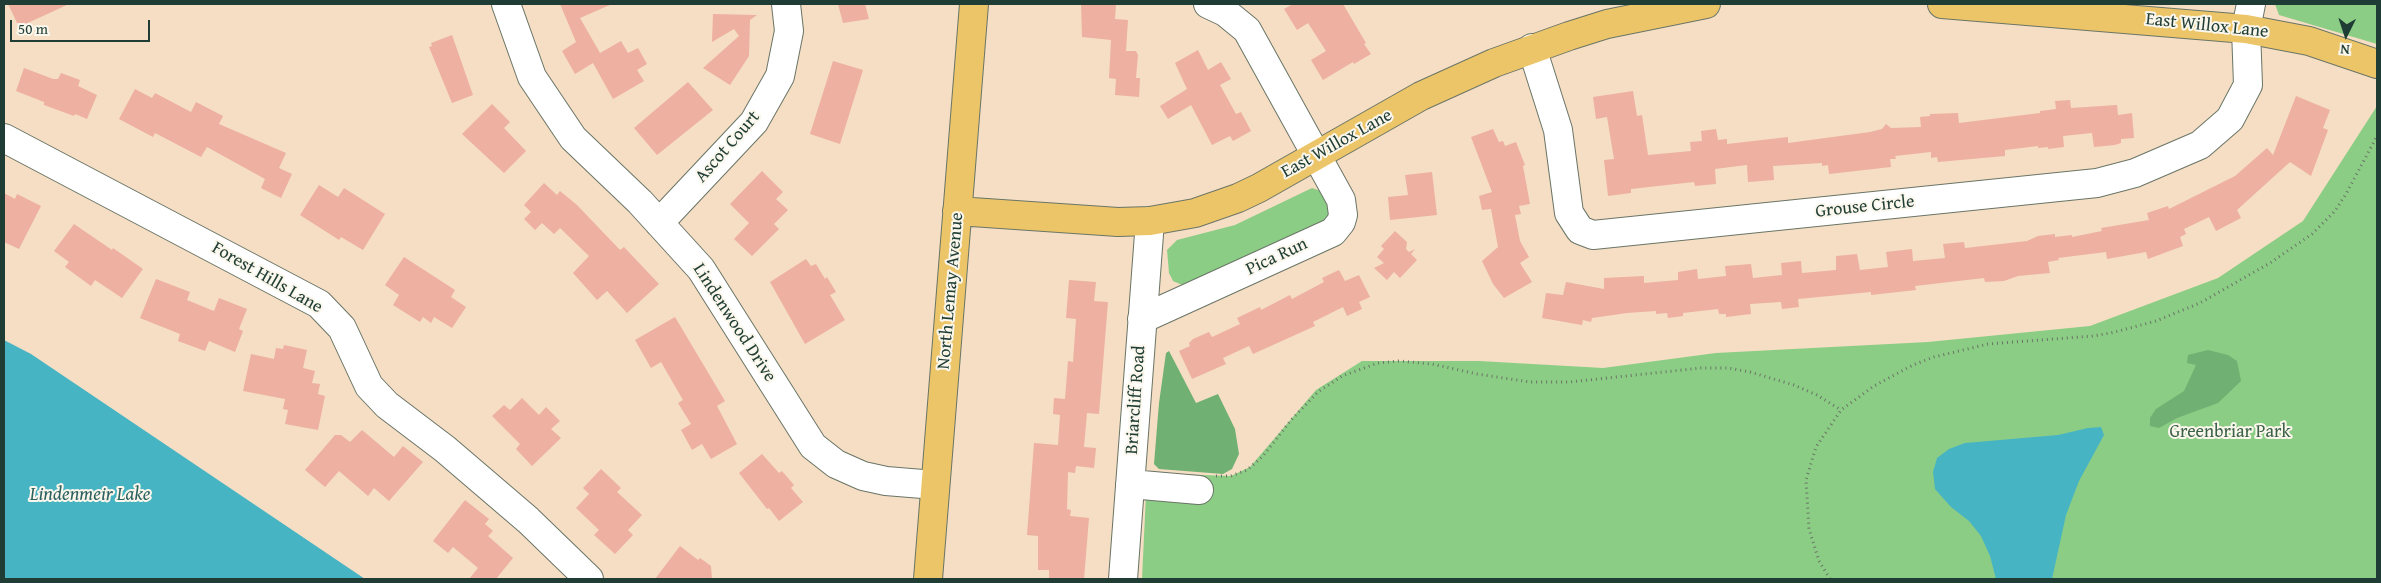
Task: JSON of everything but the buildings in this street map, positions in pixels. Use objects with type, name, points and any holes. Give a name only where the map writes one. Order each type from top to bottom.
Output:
[{"type":"main road","name":"North Lemay Avenue","points":[[928,579],[974,4]]},
{"type":"main road","name":"East Willox Lane","points":[[957,211],[1104,222],[1150,221],[1195,212],[1238,198],[1421,96],[1494,63],[1647,9],[1706,4]]},
{"type":"main road","name":"East Willox Lane","points":[[1942,4],[2249,16],[2309,41],[2377,64]]},
{"type":"street","name":"Lindenwood Drive","points":[[506,4],[532,77],[573,138],[659,223],[701,269],[813,446],[836,464],[863,476],[886,482],[935,485]]},
{"type":"street","name":"Ascot Court","points":[[659,223],[754,122],[780,76],[789,31],[786,4]]},
{"type":"street","name":"Pica Run","points":[[1142,319],[1333,232],[1344,216],[1341,200],[1247,30],[1225,12],[1208,4]]},
{"type":"street","name":"Grouse Circle","points":[[1532,48],[1558,130],[1569,212],[1580,230],[1593,235],[2098,184],[2122,177],[2200,145],[2230,119],[2248,85],[2249,16]]},
{"type":"street","name":"Forest Hills Lane","points":[[4,138],[320,304],[342,328],[369,386],[387,406],[445,449],[528,520],[589,579]]},
{"type":"street","name":"Briarcliff Road","points":[[1123,579],[1150,221]]},
{"type":"street","points":[[1130,484],[1207,483]]},
{"type":"path","points":[[1830,579],[1813,546],[1806,509],[1806,480],[1816,447],[1841,410],[1874,386],[1913,365],[1934,357],[1988,344],[2094,336],[2115,332],[2150,323],[2200,303],[2270,263],[2312,234],[2335,211],[2377,136]]},
{"type":"path","points":[[1207,483],[1247,470],[1263,456],[1318,392],[1342,376],[1369,366],[1399,361],[1432,364],[1477,374],[1530,382],[1570,382],[1701,368],[1728,368],[1750,372],[1794,385],[1817,395],[1841,410]]},
{"type":"green space","points":[[2275,4],[2377,4],[2377,44],[2279,15]]},
{"type":"green space","name":"Greenbriar Park","points":[[2377,106],[2377,579],[1142,579],[1147,473],[1231,476],[1250,467],[1316,390],[1362,361],[1479,361],[1603,368],[1716,353],[1928,342],[2090,326],[2218,278],[2303,221]]},
{"type":"green space","points":[[1312,188],[1324,192],[1330,205],[1329,220],[1187,287],[1173,281],[1169,273],[1167,250],[1177,240],[1235,225]]},
{"type":"green space","points":[[2208,350],[2228,355],[2237,361],[2241,381],[2218,403],[2177,418],[2159,428],[2150,426],[2150,418],[2156,409],[2184,391],[2196,365],[2187,363],[2188,355]]},
{"type":"green space","points":[[1169,351],[1196,403],[1218,394],[1235,429],[1239,454],[1232,469],[1223,474],[1159,469],[1154,464],[1159,403],[1166,353]]},
{"type":"water","name":"Lindenmeir Lake","points":[[4,340],[31,354],[365,579],[4,579]]},
{"type":"water","points":[[2101,427],[2104,435],[2079,481],[2066,515],[2052,579],[1996,579],[1990,556],[1981,536],[1969,521],[1951,507],[1935,489],[1933,472],[1937,458],[1949,449],[1965,443],[2058,435]]}]
